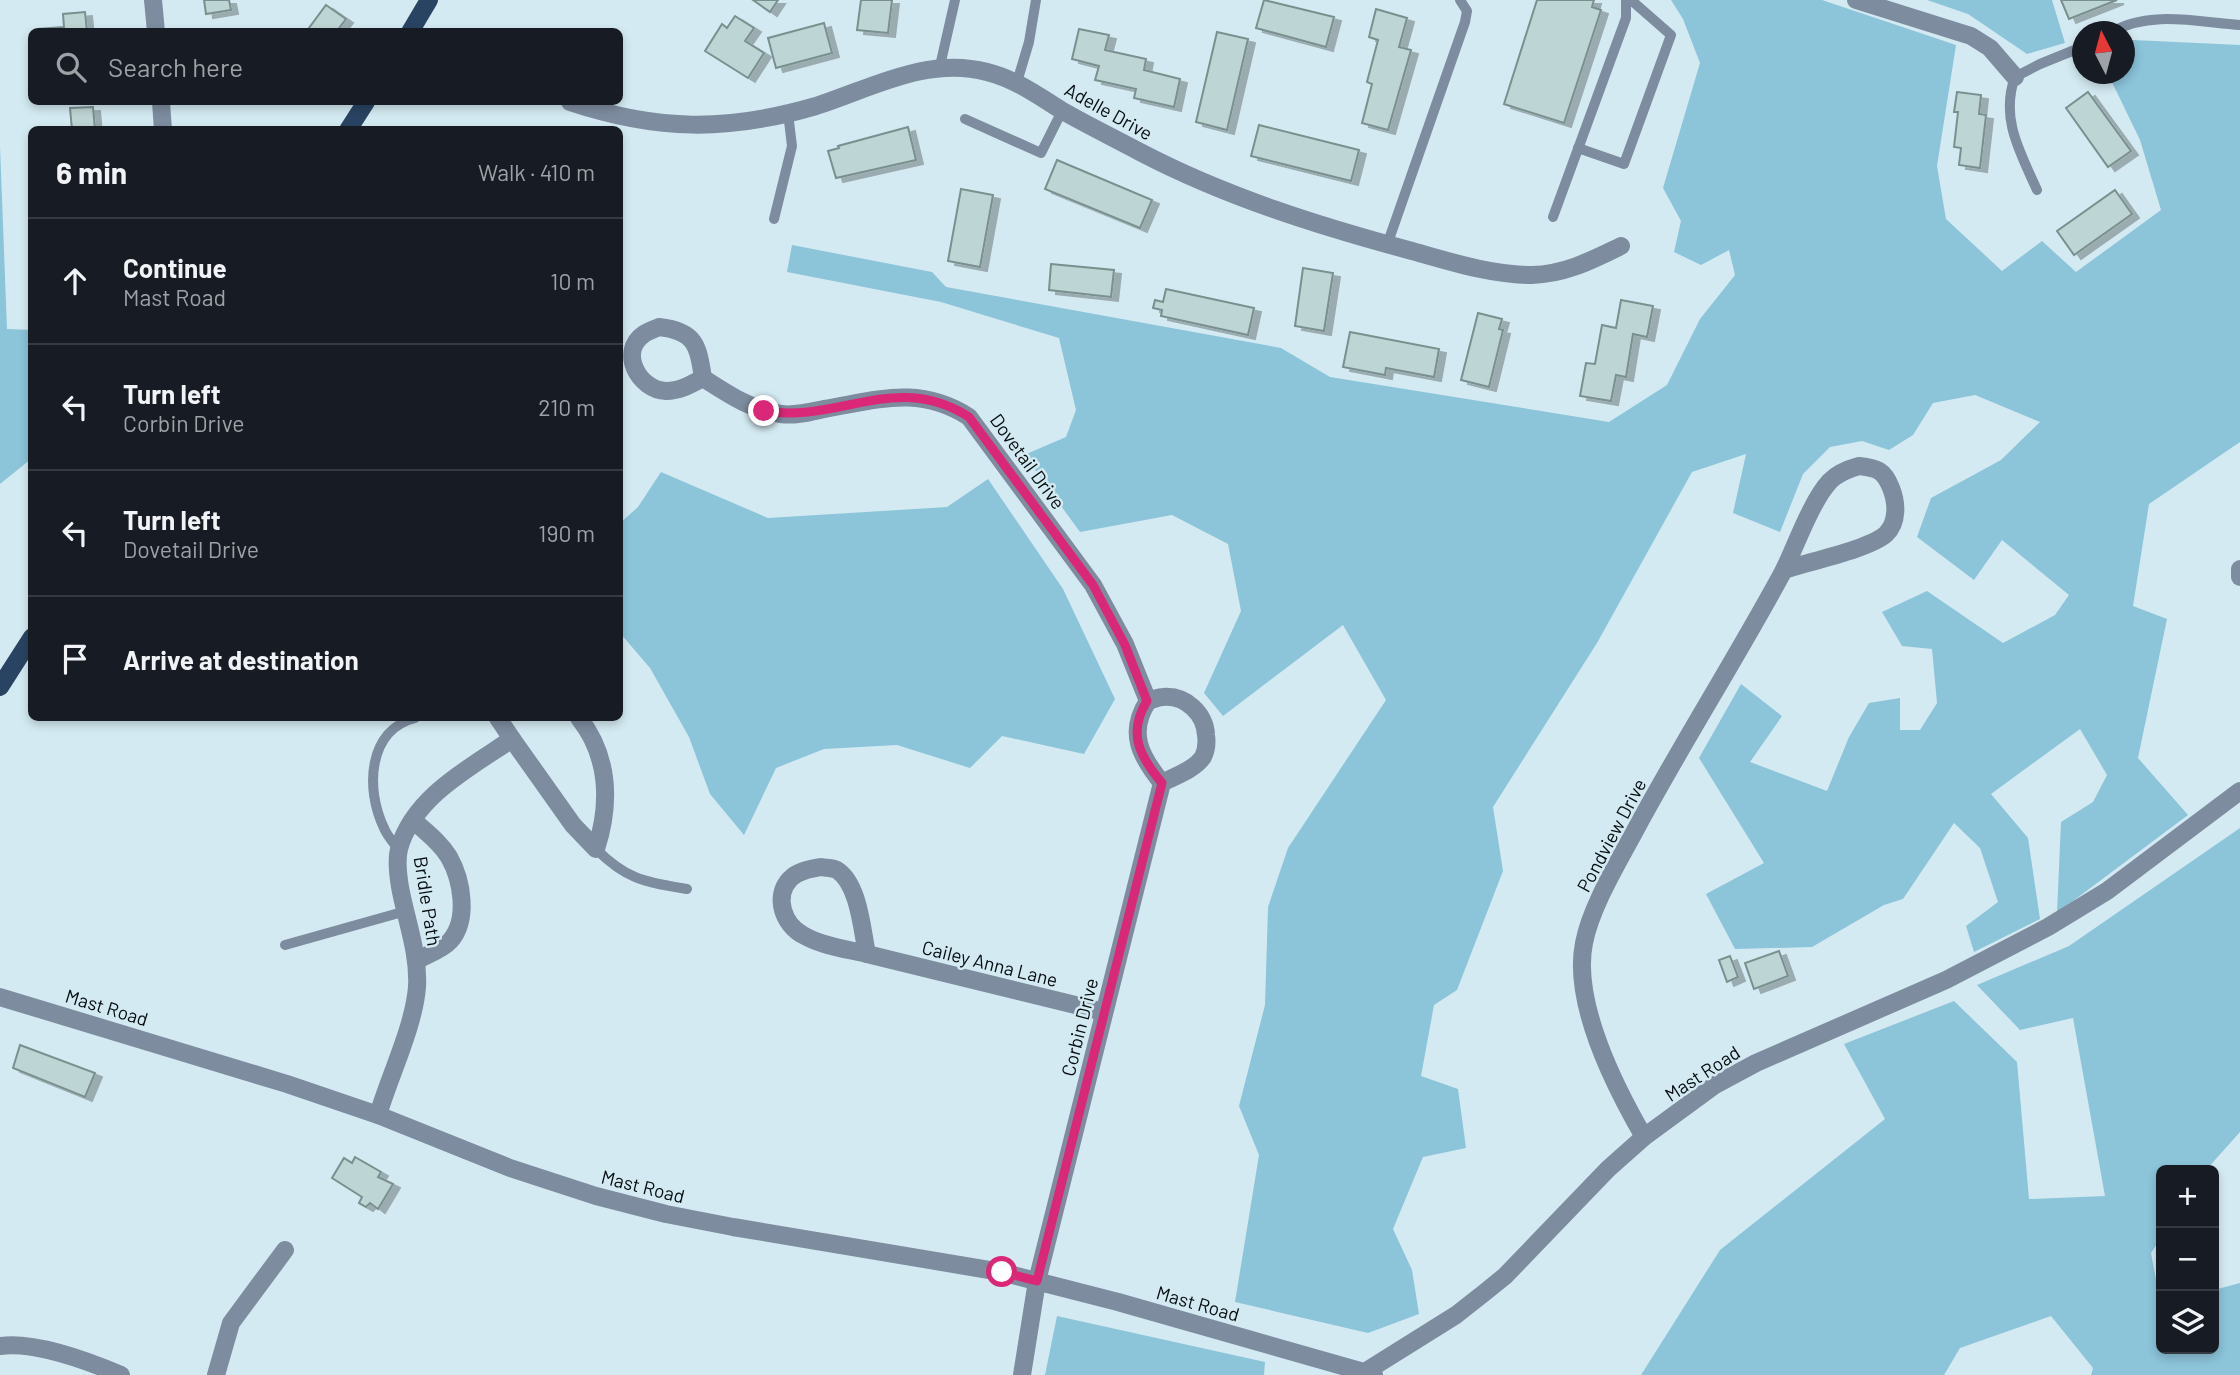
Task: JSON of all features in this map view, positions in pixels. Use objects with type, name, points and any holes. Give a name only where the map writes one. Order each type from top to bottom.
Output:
[{"type":"main road","points":[[412,28],[429,0]]},
{"type":"main road","points":[[351,126],[364,105]]},
{"type":"main road","points":[[0,687],[28,643]]},
{"type":"street","points":[[153,0],[156,28]]},
{"type":"street","points":[[1856,0],[1970,36],[1990,48],[2015,76]]},
{"type":"street","name":"Adelle Drive","points":[[580,105],[608,114],[675,126],[711,125],[788,113],[940,66],[987,72],[1017,82],[1062,111],[1146,156],[1230,193],[1316,225],[1387,245],[1462,265],[1532,275],[1578,267],[1621,246]]},
{"type":"street","points":[[161,105],[163,126]]},
{"type":"street","name":"Dovetail Drive","points":[[704,379],[746,404],[784,414],[900,397],[926,398],[949,404],[969,417],[1093,585],[1125,645],[1147,701]]},
{"type":"street","name":"Pondview Drive","points":[[1644,1137],[1603,1054],[1593,1027],[1582,972],[1584,943],[1610,877],[1784,570],[1829,482],[1842,471],[1859,466],[1875,467],[1886,477],[1896,506],[1893,524],[1885,535],[1867,544],[1784,570]]},
{"type":"street","points":[[2240,569],[2240,577]]},
{"type":"street","points":[[1164,696],[1182,700],[1198,711],[1206,723],[1207,741],[1203,756],[1190,769],[1162,783],[1146,764],[1138,743],[1137,728],[1139,714],[1147,701],[1164,696]]},
{"type":"street","points":[[500,721],[573,825],[596,849],[604,824],[605,774],[599,750],[581,721]]},
{"type":"street","name":"Bridle Path","points":[[378,1115],[413,1009],[417,986],[416,961],[399,877],[399,850],[414,821],[439,792],[512,739]]},
{"type":"street","name":"Corbin Drive","points":[[1022,1375],[1037,1281],[1162,783]]},
{"type":"street","name":"Mast Road","points":[[0,997],[287,1084],[378,1115],[548,1182],[666,1214],[1002,1272],[1369,1374],[1456,1315],[1505,1276],[1608,1168],[1644,1137],[1715,1085],[1756,1063],[1946,980],[2048,927],[2106,891],[2240,791]]},
{"type":"street","points":[[414,821],[437,841],[449,857],[458,883],[461,910],[458,927],[449,942],[416,961]]},
{"type":"street","name":"Cailey Anna Lane","points":[[867,954],[857,903],[848,881],[836,869],[821,867],[804,870],[790,879],[782,892],[782,908],[787,922],[800,934],[816,942],[1104,1012]]},
{"type":"street","points":[[215,1375],[232,1323],[285,1251]]},
{"type":"street","points":[[0,1346],[55,1352],[93,1363],[121,1375]]},
{"type":"lane","points":[[940,66],[955,0]]},
{"type":"lane","points":[[1017,82],[1029,42],[1036,0]]},
{"type":"lane","points":[[1387,245],[1465,22],[1466,11],[1460,0]]},
{"type":"lane","points":[[1553,217],[1626,18],[1629,0]]},
{"type":"lane","points":[[1578,148],[1624,164],[1671,35],[1629,0]]},
{"type":"lane","points":[[2135,22],[2158,19],[2239,25]]},
{"type":"lane","points":[[2037,190],[2015,141],[2010,92],[2015,76],[2072,51]]},
{"type":"lane","points":[[965,119],[1041,153],[1062,111]]},
{"type":"lane","points":[[774,219],[792,146],[788,113]]},
{"type":"lane","points":[[399,850],[384,828],[376,804],[373,773],[376,753],[383,739],[393,728],[408,721]]},
{"type":"lane","points":[[596,849],[622,872],[636,879],[687,889]]},
{"type":"lane","points":[[285,945],[406,911]]},
{"type":"shaded area","points":[[1671,0],[1822,0],[1956,45],[1937,166],[1946,219],[2002,271],[2042,241],[2076,272],[2161,210],[2140,140],[2113,84],[2135,84],[2135,40],[2240,45],[2240,442],[2149,504],[2133,606],[2167,619],[2138,758],[2188,815],[2057,913],[2061,822],[2093,802],[2107,775],[2080,729],[1991,794],[2028,838],[2040,919],[1974,952],[1966,926],[1998,902],[1980,848],[1954,823],[1903,899],[1884,905],[1812,947],[1735,949],[1706,894],[1764,863],[1699,758],[1741,684],[1782,716],[1750,762],[1827,791],[1849,737],[1869,703],[1900,698],[1900,730],[1920,730],[1937,703],[1932,649],[1902,646],[1882,612],[1927,591],[2003,643],[2055,615],[2069,595],[2002,540],[1974,580],[1917,537],[1931,498],[2001,460],[2040,422],[1975,395],[1933,403],[1913,435],[1889,450],[1862,441],[1830,447],[1803,474],[1780,532],[1733,513],[1746,454],[1692,472],[1597,643],[1493,807],[1503,871],[1457,990],[1434,1005],[1421,1076],[1458,1089],[1466,1148],[1423,1157],[1393,1229],[1412,1270],[1419,1314],[1368,1333],[1235,1302],[1259,1155],[1239,1106],[1265,1005],[1268,907],[1288,848],[1386,700],[1343,625],[1223,716],[1204,693],[1241,611],[1228,544],[1172,515],[1080,532],[1024,455],[1066,437],[1076,410],[1059,338],[941,302],[787,272],[792,245],[932,272],[946,287],[1281,348],[1330,377],[1609,422],[1667,385],[1700,319],[1735,275],[1729,250],[1701,265],[1674,252],[1681,221],[1663,188],[1700,63],[1683,19]]},
{"type":"shaded area","points":[[1927,0],[2052,0],[2065,43],[2027,54],[1968,14]]},
{"type":"shaded area","points":[[0,146],[7,329],[28,330],[28,461],[0,484]]},
{"type":"shaded area","points":[[661,472],[768,518],[947,507],[988,479],[1063,589],[1115,699],[1084,754],[1002,736],[970,768],[897,745],[824,749],[776,768],[744,835],[710,794],[689,737],[650,668],[623,636],[623,520],[638,507]]},
{"type":"shaded area","points":[[2240,828],[2240,1132],[2210,1165],[2156,1165],[2156,1246],[2151,1253],[2156,1280],[2156,1354],[2219,1354],[2219,1289],[2240,1283],[2240,1375],[2091,1375],[2093,1368],[2051,1316],[1960,1348],[1944,1375],[1641,1375],[1720,1250],[1885,1119],[1844,1044],[1954,1001],[2017,1062],[2029,1199],[2105,1196],[2073,1018],[2020,1030],[1977,985],[2069,946]]},
{"type":"shaded area","points":[[1057,1316],[1265,1362],[1264,1375],[1045,1375]]},
{"type":"building","points":[[204,0],[229,0],[231,10],[206,14]]},
{"type":"building","points":[[753,0],[778,0],[770,12]]},
{"type":"building","points":[[861,0],[892,0],[888,33],[857,30]]},
{"type":"building","points":[[1264,0],[1334,17],[1326,47],[1256,28]]},
{"type":"building","points":[[1537,0],[1594,0],[1592,7],[1601,10],[1564,123],[1504,104]]},
{"type":"building","points":[[2061,0],[2117,0],[2069,19]]},
{"type":"building","points":[[326,5],[346,19],[339,28],[309,28]]},
{"type":"building","points":[[1376,9],[1407,18],[1399,47],[1411,50],[1388,130],[1362,123],[1372,84],[1367,82],[1378,40],[1369,37]]},
{"type":"building","points":[[85,12],[87,28],[52,28],[64,27],[63,14]]},
{"type":"building","points":[[735,16],[754,28],[745,41],[764,53],[748,78],[705,51],[722,24],[727,28]]},
{"type":"building","points":[[824,23],[832,53],[776,68],[768,38]]},
{"type":"building","points":[[1079,29],[1109,35],[1105,50],[1146,59],[1144,70],[1180,79],[1174,107],[1134,98],[1136,89],[1095,80],[1099,66],[1072,59]]},
{"type":"building","points":[[1217,32],[1248,39],[1227,130],[1196,122]]},
{"type":"building","points":[[1957,92],[1981,95],[1979,114],[1986,115],[1980,168],[1959,165],[1961,148],[1954,147]]},
{"type":"building","points":[[2088,92],[2131,151],[2108,167],[2066,108]]},
{"type":"building","points":[[93,107],[95,126],[72,126],[70,108]]},
{"type":"building","points":[[1259,125],[1359,150],[1351,181],[1251,156]]},
{"type":"building","points":[[908,127],[916,160],[836,178],[828,151]]},
{"type":"building","points":[[1057,160],[1152,200],[1140,228],[1045,189]]},
{"type":"building","points":[[961,189],[993,195],[980,267],[948,261]]},
{"type":"building","points":[[2115,190],[2132,214],[2074,255],[2057,231]]},
{"type":"building","points":[[1051,264],[1114,270],[1111,297],[1049,290]]},
{"type":"building","points":[[1303,268],[1333,273],[1324,331],[1295,326]]},
{"type":"building","points":[[1166,289],[1254,308],[1248,335],[1161,316],[1162,310],[1153,308],[1155,300],[1163,302]]},
{"type":"building","points":[[1621,300],[1653,306],[1647,337],[1633,334],[1626,377],[1616,375],[1611,401],[1580,396],[1586,363],[1595,364],[1602,325],[1616,328]]},
{"type":"building","points":[[1478,313],[1502,319],[1499,329],[1503,330],[1489,387],[1461,380]]},
{"type":"building","points":[[1350,332],[1439,349],[1434,377],[1386,368],[1385,375],[1343,367]]},
{"type":"building","points":[[1779,951],[1788,976],[1754,989],[1745,963]]},
{"type":"building","points":[[1730,956],[1738,977],[1727,982],[1719,960]]},
{"type":"building","points":[[20,1045],[95,1073],[85,1097],[13,1068]]},
{"type":"building","points":[[355,1157],[381,1172],[378,1177],[393,1184],[378,1209],[370,1203],[366,1207],[359,1203],[362,1197],[332,1178],[344,1158],[352,1163]]},
{"type":"route","points":[[764,411],[784,414],[807,412],[900,397],[926,398],[949,404],[969,417],[1093,585],[1125,645],[1147,701],[1139,714],[1138,743],[1146,764],[1162,783],[1037,1281],[1002,1272]]}]
